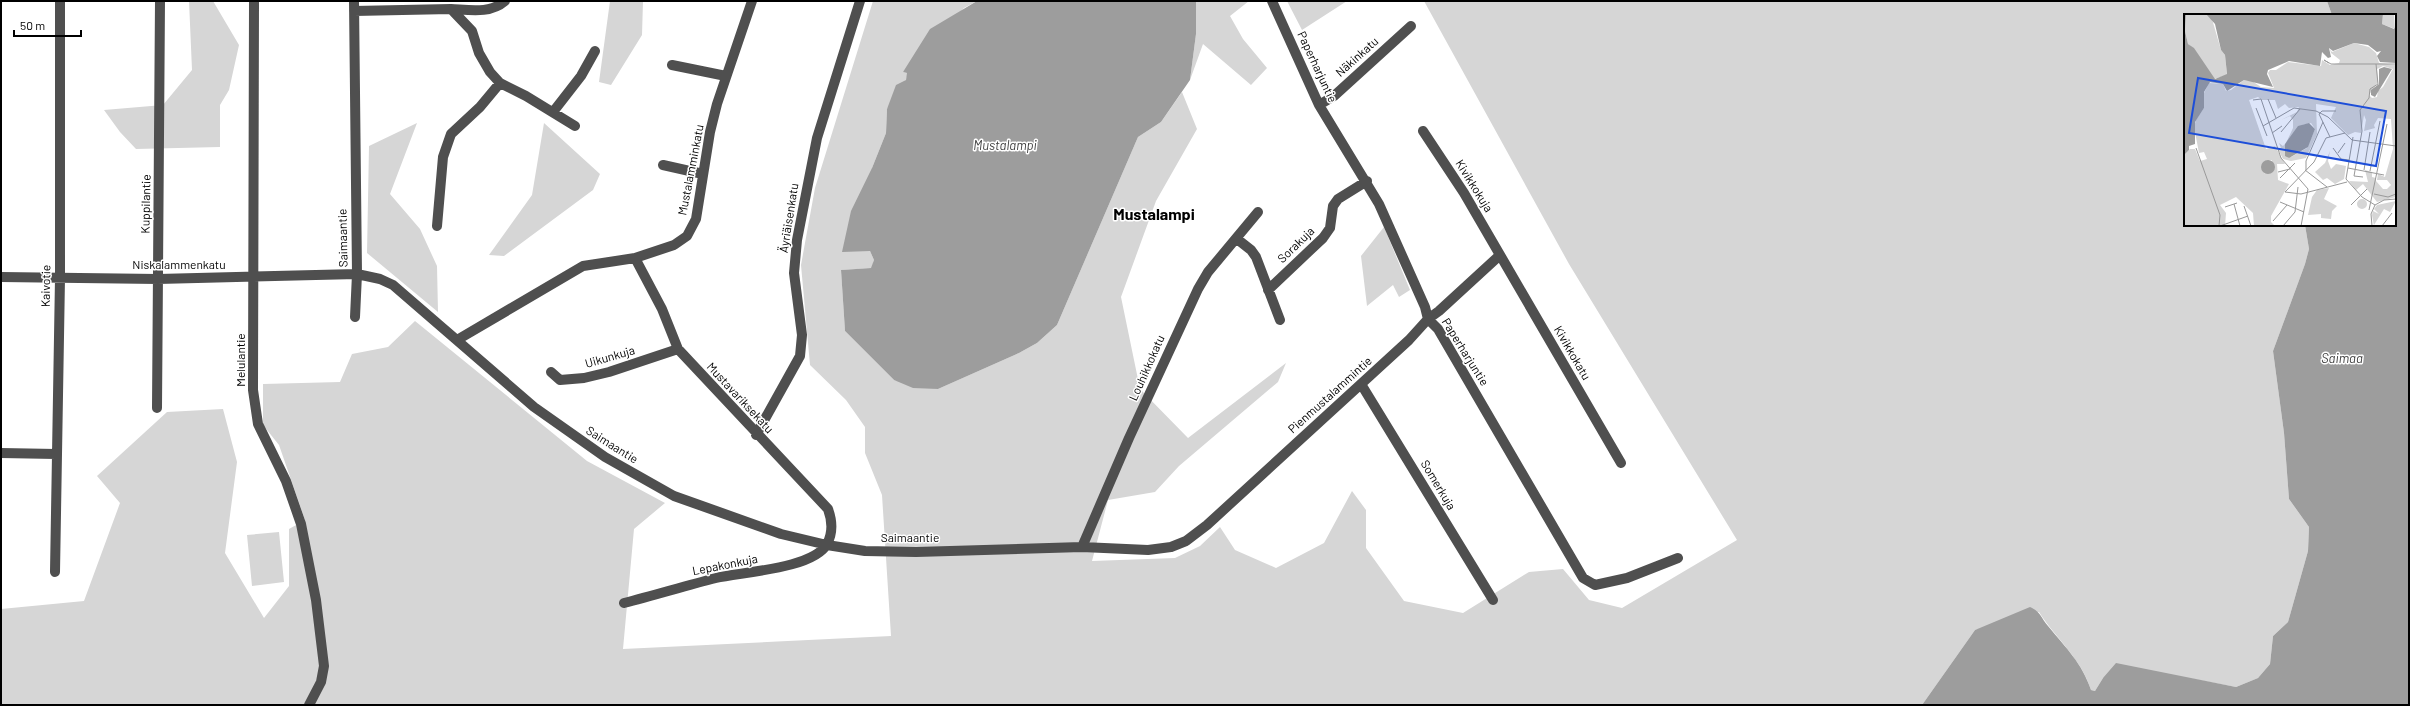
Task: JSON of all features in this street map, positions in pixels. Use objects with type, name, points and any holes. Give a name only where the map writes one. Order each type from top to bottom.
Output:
[{"type":"street","name":"Kaivotie","points":[[55,572],[60,278],[60,1]]},
{"type":"street","name":"Kuppilantie","points":[[157,408],[160,1]]},
{"type":"street","name":"Melulantie","points":[[254,1],[255,410],[258,424],[286,481],[301,524],[316,600],[324,666],[321,682],[309,705]]},
{"type":"street","points":[[354,6],[485,10],[498,8],[506,1]]},
{"type":"street","name":"Mustalamminkatu","points":[[457,340],[583,266],[635,258],[674,245],[687,236],[696,219],[710,132],[726,76],[752,1]]},
{"type":"street","name":"Äyriäisenkatu","points":[[756,435],[800,356],[802,336],[794,273],[797,240],[817,138],[860,1]]},
{"type":"street","name":"Paperharjuntie","points":[[1272,1],[1319,105],[1366,181],[1405,259],[1425,307],[1428,318],[1438,329],[1583,578],[1595,585],[1627,578],[1678,558]]},
{"type":"street","name":"Saimaantie","points":[[354,6],[357,274],[380,279],[393,285],[534,407],[570,434],[648,482],[674,496],[707,509],[781,534],[827,545],[865,550],[916,552],[1082,547],[1148,550],[1171,547]]},
{"type":"street","points":[[451,9],[472,31],[483,59],[490,72],[500,83],[575,126]]},
{"type":"street","name":"Näkinkatu","points":[[1319,105],[1334,96],[1411,26]]},
{"type":"street","points":[[552,112],[581,76],[595,51]]},
{"type":"street","points":[[672,65],[726,76]]},
{"type":"street","points":[[437,226],[443,157],[451,134],[480,107],[500,83]]},
{"type":"street","name":"Kivikkokuja","points":[[1423,131],[1464,193],[1500,256]]},
{"type":"street","points":[[663,165],[704,174]]},
{"type":"street","name":"Sorakuja","points":[[1268,290],[1323,238],[1330,228],[1333,206],[1338,199],[1366,181]]},
{"type":"street","name":"Louhikkokatu","points":[[1082,547],[1129,438],[1198,289],[1208,272],[1258,212]]},
{"type":"street","points":[[1237,238],[1253,253],[1280,320]]},
{"type":"street","name":"Pienmustalammintie","points":[[1171,547],[1186,541],[1207,525],[1420,330],[1428,318],[1439,311],[1500,256]]},
{"type":"street","name":"Kivikkokatu","points":[[1500,256],[1621,463]]},
{"type":"street","name":"Mustavariksekatu","points":[[635,258],[662,309],[678,349],[756,435],[828,509],[832,520],[827,545]]},
{"type":"street","name":"Niskalammenkatu","points":[[1,277],[158,279],[254,278],[357,274]]},
{"type":"street","points":[[355,317],[357,274]]},
{"type":"street","name":"Uikunkuja","points":[[551,372],[560,380],[584,378],[678,349]]},
{"type":"street","name":"Somerkuja","points":[[1361,384],[1493,600]]},
{"type":"street","points":[[1,453],[56,454]]},
{"type":"street","name":"Lepakonkuja","points":[[624,603],[718,578],[761,571],[800,562],[815,555],[827,545]]},
{"type":"shaded area","points":[[189,1],[213,1],[239,45],[229,90],[220,105],[220,147],[136,149],[120,132],[104,110],[163,105],[192,70]]},
{"type":"shaded area","points":[[610,1],[643,1],[642,35],[611,85],[599,82]]},
{"type":"shaded area","points":[[873,1],[977,1],[964,8],[903,72],[908,73],[906,80],[887,109],[886,133],[872,168],[870,251],[874,260],[872,268],[841,270],[845,331],[894,380],[938,389],[1019,353],[1037,343],[1057,325],[1138,137],[1161,122],[1182,92],[1197,129],[1156,201],[1121,297],[1140,389],[1188,438],[1286,363],[1278,382],[1179,466],[1155,492],[1108,500],[1092,561],[1175,558],[1200,546],[1220,527],[1235,550],[1276,568],[1324,543],[1352,491],[1366,510],[1366,548],[1404,601],[1463,613],[1529,572],[1563,569],[1589,600],[1622,608],[1737,540],[1569,264],[1424,1],[2327,1],[2332,14],[2184,14],[2184,226],[2305,226],[2309,249],[2305,264],[2273,351],[2284,433],[2289,499],[2309,527],[2308,551],[2288,622],[2273,636],[2270,664],[2258,678],[2236,687],[2145,670],[2103,678],[2095,691],[2091,690],[2087,679],[2075,658],[2039,612],[1975,630],[1922,705],[1,705],[1,609],[84,601],[120,503],[97,476],[167,412],[223,409],[237,462],[225,553],[264,618],[289,586],[289,529],[305,520],[279,445],[263,425],[263,384],[340,382],[352,354],[388,347],[415,321],[587,461],[665,503],[634,529],[623,649],[891,636],[882,495],[865,453],[865,427],[846,400],[810,365],[801,265],[815,188]]},
{"type":"shaded area","points":[[1196,1],[1249,1],[1230,16],[1243,39],[1267,68],[1251,85],[1203,44],[1190,80],[1196,34]]},
{"type":"shaded area","points":[[1287,1],[1347,1],[1302,30]]},
{"type":"shaded area","points":[[417,123],[390,194],[420,229],[437,266],[438,312],[367,253],[369,146]]},
{"type":"shaded area","points":[[544,123],[600,174],[593,190],[504,256],[489,255],[532,195]]},
{"type":"shaded area","points":[[1384,227],[1410,290],[1399,297],[1393,285],[1367,306],[1361,256]]},
{"type":"shaded area","points":[[279,532],[284,582],[252,586],[247,535]]},
{"type":"water","name":"Mustalampi","points":[[977,1],[1196,1],[1196,34],[1190,80],[1161,122],[1138,137],[1057,325],[1037,343],[1019,353],[938,389],[913,388],[894,380],[845,331],[841,270],[871,268],[874,260],[870,251],[842,252],[851,211],[872,168],[886,133],[887,109],[896,85],[906,80],[907,73],[903,72],[930,29]]},
{"type":"water","name":"Saimaa","points":[[2327,1],[2409,1],[2409,705],[1922,705],[1975,630],[2030,607],[2039,613],[2073,656],[2083,672],[2091,690],[2095,691],[2103,678],[2116,663],[2236,687],[2258,678],[2270,664],[2273,636],[2288,622],[2308,551],[2309,527],[2289,499],[2284,433],[2273,351],[2305,264],[2309,249],[2305,226],[2396,226],[2396,14],[2332,14]]},
{"type":"district","name":"Mustalampi","points":[[1154,214]]}]
